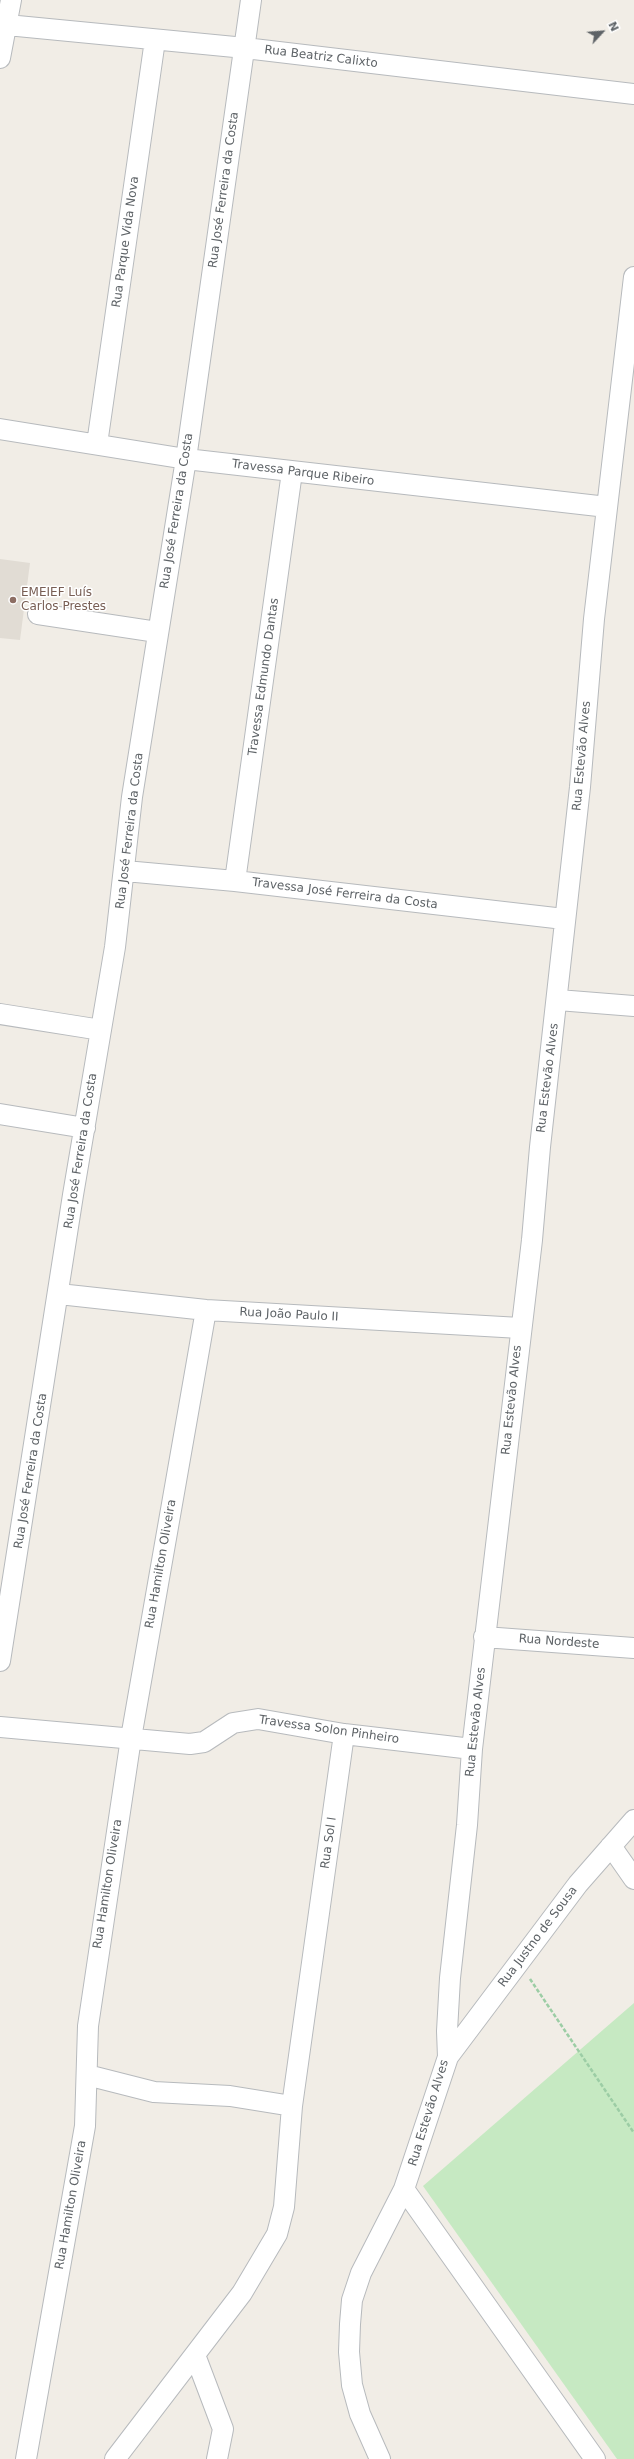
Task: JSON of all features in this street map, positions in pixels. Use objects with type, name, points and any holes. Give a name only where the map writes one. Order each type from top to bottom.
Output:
[{"type":"street","points":[[0,58],[11,0]]},
{"type":"street","name":"Rua José Ferreira da Costa","points":[[0,1661],[5,1603],[59,1294],[100,1030],[115,947],[125,871],[132,797],[157,632],[186,459],[251,0]]},
{"type":"street","name":"Rua Beatriz Calixto","points":[[7,25],[245,48],[634,94]]},
{"type":"street","name":"Rua Parque Vida Nova","points":[[96,444],[155,40]]},
{"type":"street","name":"Rua Estevão Alves","points":[[380,2459],[360,2414],[352,2385],[349,2352],[352,2300],[361,2273],[404,2189],[448,2057],[447,2026],[450,1978],[467,1832],[472,1749],[558,1000],[564,919],[580,787],[586,702],[607,506],[629,373],[634,277]]},
{"type":"street","name":"Travessa Parque Ribeiro","points":[[0,429],[186,459],[607,506]]},
{"type":"street","name":"Travessa Edmundo Dantas","points":[[235,881],[292,472]]},
{"type":"street","points":[[38,614],[157,632]]},
{"type":"street","name":"Travessa José Ferreira da Costa","points":[[125,871],[235,881],[564,919]]},
{"type":"street","points":[[558,1000],[634,1006]]},
{"type":"street","points":[[0,1014],[100,1030]]},
{"type":"street","points":[[0,1114],[85,1128]]},
{"type":"street","name":"Rua João Paulo II","points":[[59,1294],[206,1310],[520,1328]]},
{"type":"street","name":"Rua Hamilton Oliveira","points":[[26,2459],[85,2126],[88,2026],[131,1738],[206,1310]]},
{"type":"street","name":"Rua Nordeste","points":[[484,1637],[634,1648]]},
{"type":"street","name":"Travessa Solon Pinheiro","points":[[0,1727],[197,1743],[213,1738],[233,1722],[258,1719],[344,1734],[472,1749]]},
{"type":"street","name":"Rua Sol I","points":[[115,2459],[242,2293],[277,2234],[284,2206],[292,2106],[344,1734]]},
{"type":"street","name":"Rua Justno de Sousa","points":[[448,2057],[578,1884],[634,1820]]},
{"type":"street","points":[[611,1846],[634,1879]]},
{"type":"street","points":[[87,2075],[154,2092],[230,2096],[292,2106]]},
{"type":"street","points":[[404,2189],[595,2459]]},
{"type":"street","points":[[195,2355],[223,2429],[217,2459]]},
{"type":"path","points":[[519,1962],[634,2133]]},
{"type":"shaded area","name":"EMEIEF Luís Carlos Prestes","points":[[0,559],[30,563],[20,640],[0,638]]},
{"type":"green space","points":[[634,2003],[634,2459],[617,2459],[423,2186]]},
{"type":"place","name":"EMEIEF Luís Carlos Prestes","points":[[13,600]]}]
